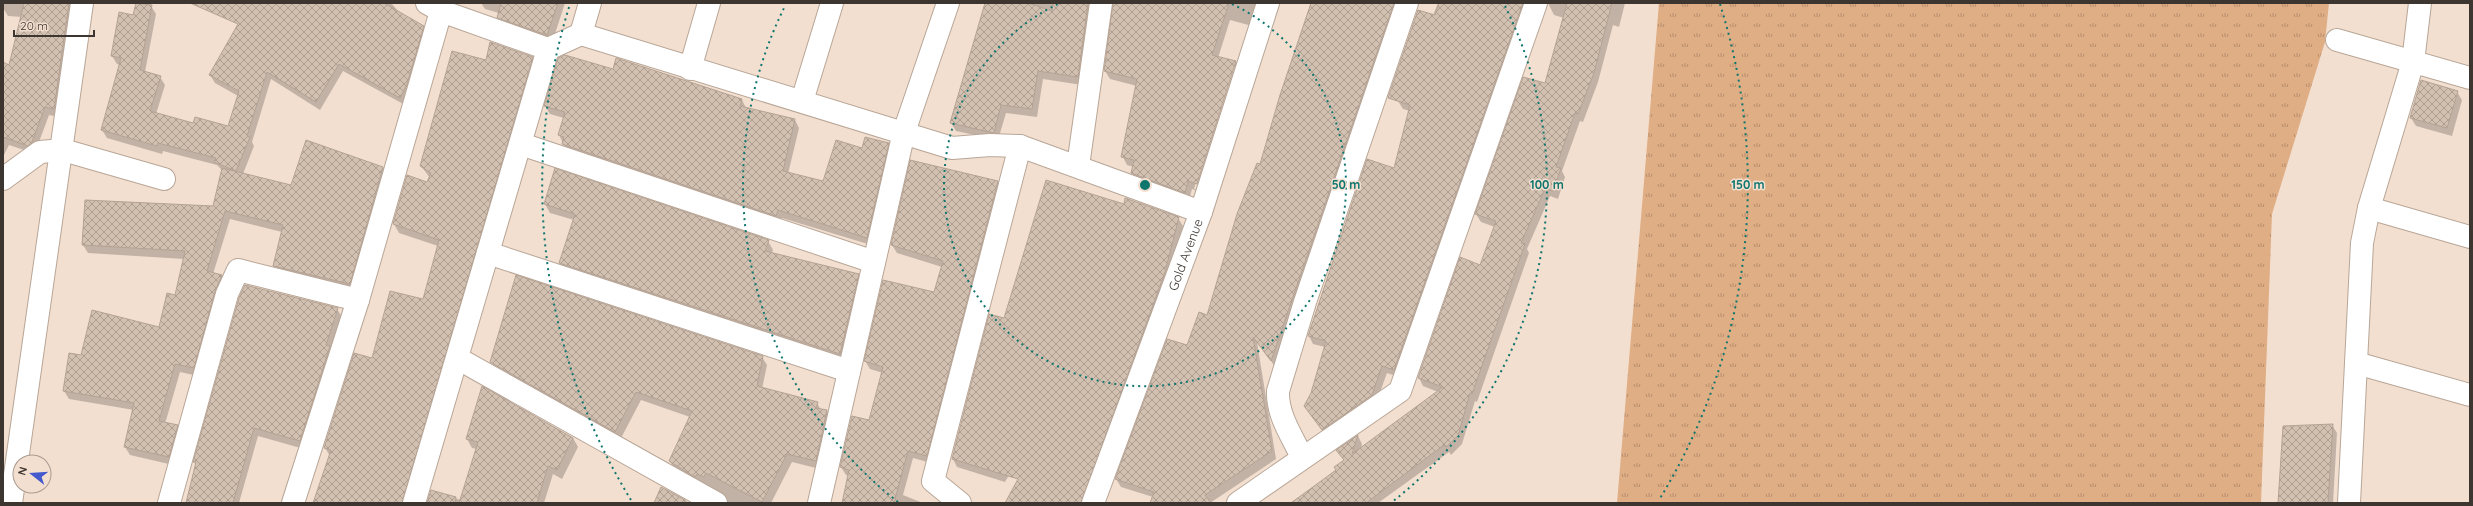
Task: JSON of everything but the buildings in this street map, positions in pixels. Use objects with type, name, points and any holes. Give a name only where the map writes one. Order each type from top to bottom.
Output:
[{"type":"street","points":[[11,503],[63,150],[82,3]]},
{"type":"street","points":[[581,34],[590,3]]},
{"type":"street","points":[[690,69],[709,3]]},
{"type":"street","points":[[802,102],[832,3]]},
{"type":"street","points":[[819,503],[904,132],[948,3]]},
{"type":"street","points":[[1078,166],[1101,3]]},
{"type":"street","name":"Gold Avenue","points":[[1093,503],[1201,212],[1268,3]]},
{"type":"street","points":[[1302,457],[1281,413],[1278,403],[1278,391],[1303,308],[1407,3]]},
{"type":"street","points":[[1238,503],[1302,457],[1400,391],[1536,3]]},
{"type":"street","points":[[2349,503],[2362,243],[2369,208],[2413,62],[2420,3]]},
{"type":"street","points":[[293,503],[358,300],[434,7],[548,48],[581,34],[690,69],[904,132],[952,148],[990,144],[1020,146],[1201,212]]},
{"type":"street","points":[[2337,40],[2470,78]]},
{"type":"street","points":[[414,503],[521,144],[548,48]]},
{"type":"street","points":[[521,144],[874,262]]},
{"type":"street","points":[[960,503],[933,481],[1020,146]]},
{"type":"street","points":[[3,179],[40,152],[63,150],[164,179]]},
{"type":"street","points":[[2369,208],[2470,236]]},
{"type":"street","points":[[488,253],[849,371]]},
{"type":"street","points":[[169,503],[227,294],[238,270],[358,300]]},
{"type":"street","points":[[457,358],[716,503]]},
{"type":"street","points":[[2356,363],[2470,395]]},
{"type":"green space","points":[[1659,3],[2329,3],[2325,42],[2272,214],[2261,503],[1617,503]]}]
